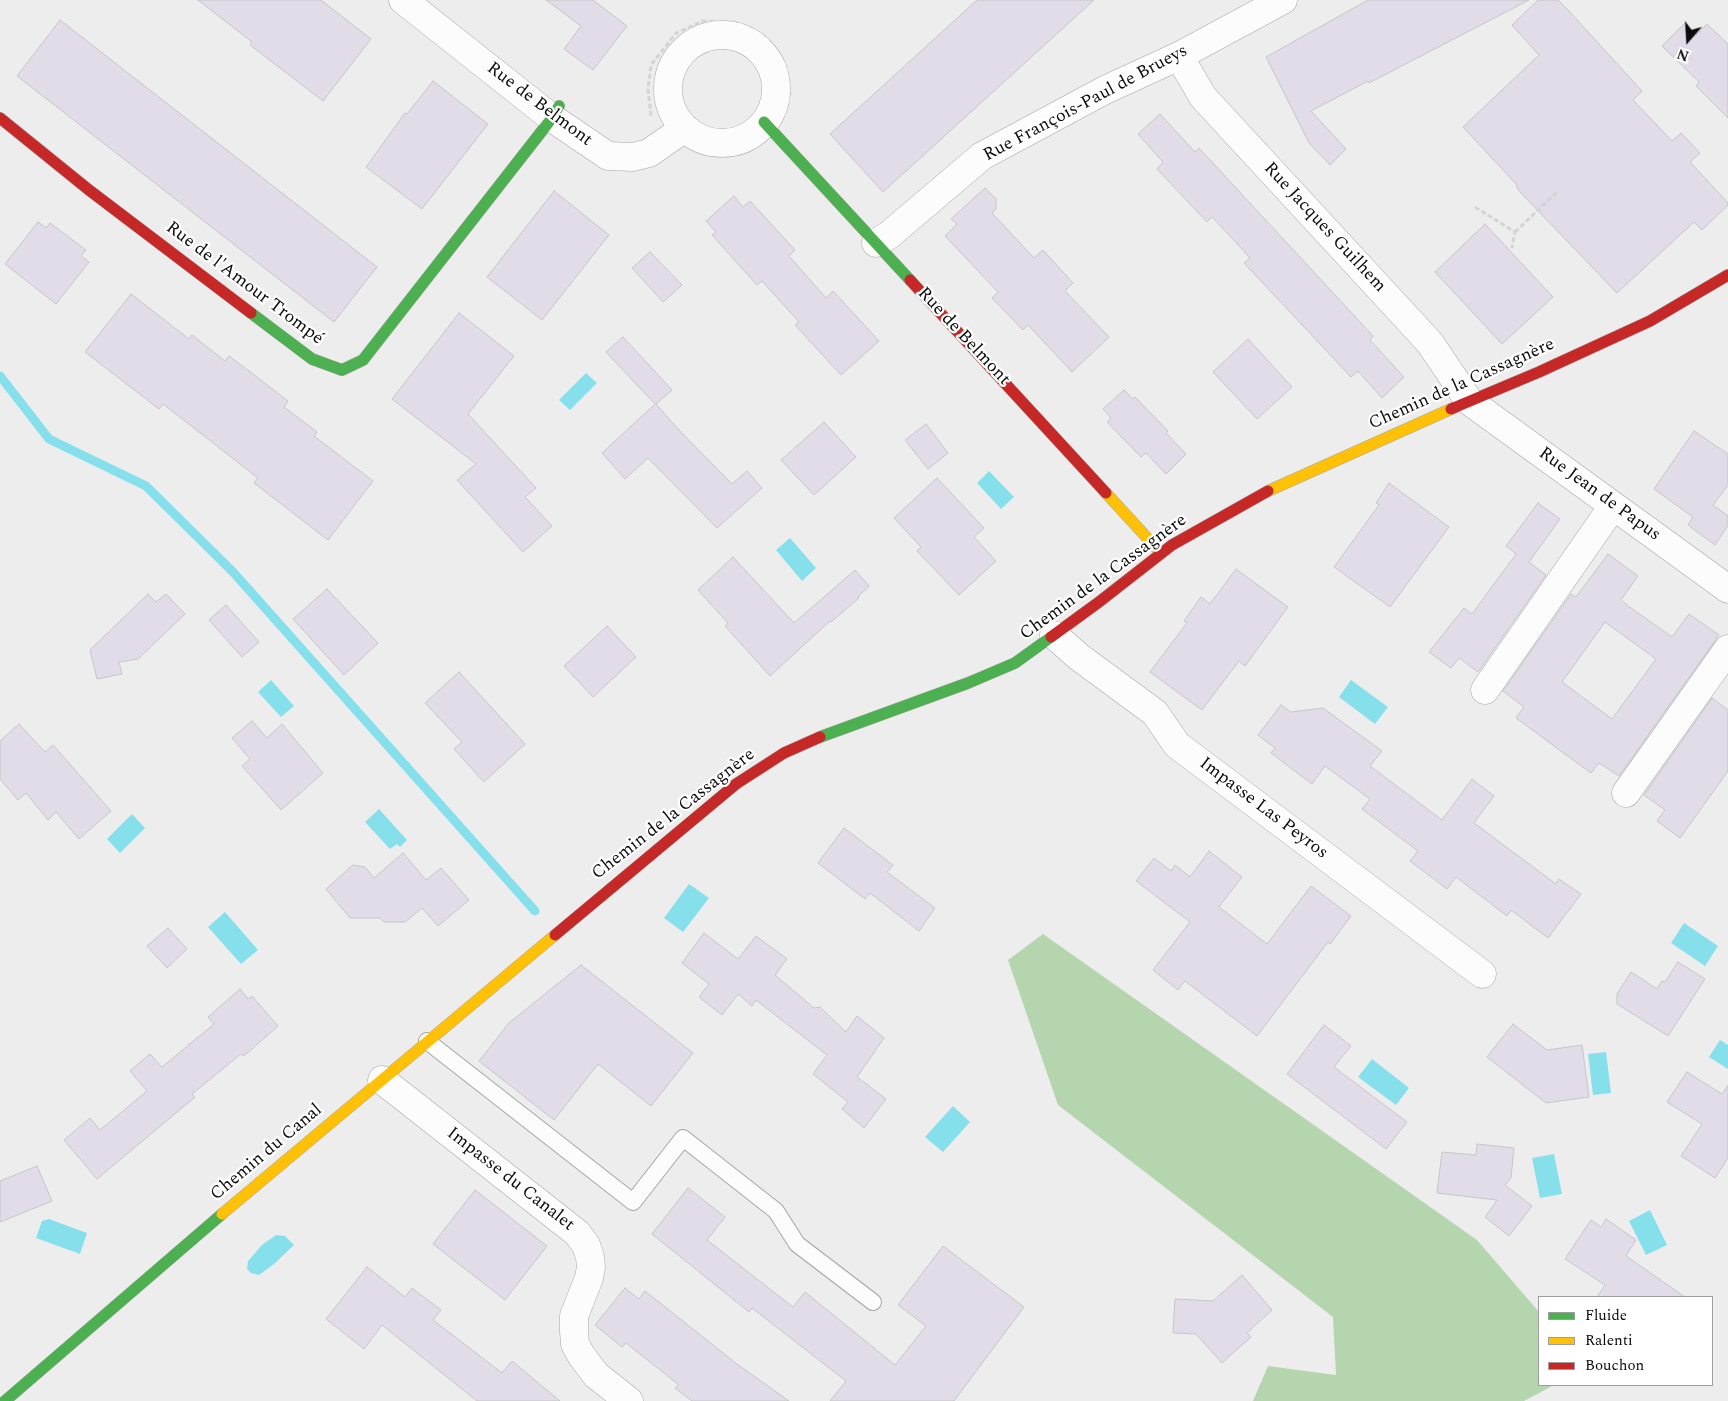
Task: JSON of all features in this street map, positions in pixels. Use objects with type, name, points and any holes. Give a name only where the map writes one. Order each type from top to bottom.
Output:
[{"type":"street","name":"Rue de Belmont","points":[[403,0],[556,112],[608,156],[633,157],[649,153],[685,128]]},
{"type":"street","name":"Rue François-Paul de Brueys","points":[[876,243],[889,235],[982,156],[1105,90],[1179,56],[1283,0]]},
{"type":"street","points":[[707,36],[737,36],[749,42],[767,58],[773,69],[776,93],[770,113],[764,122],[753,132],[737,140],[727,142],[718,142],[699,137],[685,128],[678,121],[671,107],[668,94],[668,81],[672,68],[682,51],[707,36]]},
{"type":"street","name":"Rue Jacques Guilhem","points":[[1179,56],[1202,97],[1430,343],[1469,400]]},
{"type":"street","name":"Rue de l'Amour Trompé","points":[[0,118],[89,190],[312,359],[342,370],[363,360],[556,112]]},
{"type":"street","name":"Rue de Belmont","points":[[764,122],[1161,553]]},
{"type":"street","name":"Chemin de la Cassagnère","points":[[554,935],[736,784],[784,753],[831,732],[968,683],[1016,663],[1172,545],[1271,489],[1469,400],[1539,372],[1650,321],[1728,275]]},
{"type":"street","name":"Rue Jean de Papus","points":[[1469,400],[1728,589]]},
{"type":"street","points":[[1485,690],[1613,506]]},
{"type":"street","name":"Impasse Las Peyros","points":[[1054,634],[1079,657],[1155,713],[1177,745],[1482,974]]},
{"type":"street","points":[[1626,793],[1728,649]]},
{"type":"street","name":"Chemin du Canal","points":[[4,1401],[164,1262],[554,935]]},
{"type":"street","name":"Impasse du Canalet","points":[[382,1080],[577,1233],[586,1246],[590,1257],[590,1267],[589,1278],[574,1316],[576,1344],[596,1375],[629,1401]]},
{"type":"lane","points":[[427,1041],[633,1202],[683,1138],[776,1211],[797,1244],[872,1302]]},
{"type":"path","points":[[1512,248],[1515,232],[1558,191]]},
{"type":"path","points":[[1475,207],[1515,232]]},
{"type":"green space","points":[[1043,934],[1477,1240],[1538,1311],[1538,1386],[1552,1386],[1524,1401],[1253,1401],[1268,1366],[1336,1375],[1333,1317],[1058,1105],[1008,960]]},
{"type":"water","points":[[586,373],[597,383],[570,410],[559,400]]},
{"type":"water","points":[[989,471],[1014,497],[1001,509],[977,483]]},
{"type":"water","points":[[790,538],[816,568],[802,581],[776,550]]},
{"type":"water","points":[[271,680],[294,706],[281,717],[258,692]]},
{"type":"water","points":[[1351,680],[1388,707],[1375,724],[1339,697]]},
{"type":"water","points":[[379,809],[407,840],[400,847],[397,844],[390,849],[365,822]]},
{"type":"water","points":[[132,814],[145,828],[120,853],[107,839]]},
{"type":"water","points":[[689,884],[709,898],[683,932],[664,918]]},
{"type":"water","points":[[225,912],[258,950],[241,964],[208,927]]},
{"type":"water","points":[[1684,923],[1718,946],[1705,966],[1671,943]]},
{"type":"water","points":[[1720,1040],[1728,1045],[1728,1069],[1709,1057]]},
{"type":"water","points":[[1606,1052],[1611,1093],[1593,1095],[1588,1054]]},
{"type":"water","points":[[1372,1059],[1409,1088],[1396,1105],[1358,1077]]},
{"type":"water","points":[[953,1106],[970,1122],[943,1152],[925,1137]]},
{"type":"water","points":[[1554,1154],[1562,1194],[1540,1198],[1532,1158]]},
{"type":"water","points":[[1650,1210],[1667,1245],[1646,1255],[1629,1221]]},
{"type":"water","points":[[49,1219],[87,1233],[80,1254],[36,1238],[42,1221]]},
{"type":"water","points":[[276,1235],[285,1236],[294,1245],[259,1275],[251,1273],[247,1269],[248,1261],[262,1245]]},
{"type":"building","points":[[198,0],[321,0],[371,39],[323,101],[250,45],[252,42]]},
{"type":"building","points":[[546,0],[593,0],[627,26],[593,70],[564,49],[581,26]]},
{"type":"building","points":[[977,0],[1094,0],[883,192],[830,134]]},
{"type":"building","points":[[1368,0],[1529,0],[1311,111],[1346,149],[1330,165],[1309,143],[1266,57]]},
{"type":"building","points":[[1538,0],[1558,0],[1568,10],[1642,91],[1633,100],[1672,141],[1681,133],[1700,153],[1690,162],[1728,203],[1702,230],[1694,222],[1617,293],[1520,192],[1517,185],[1463,127],[1539,55],[1512,25]]},
{"type":"building","points":[[60,20],[377,267],[334,322],[17,76]]},
{"type":"building","points":[[1685,23],[1696,35],[1707,24],[1728,44],[1728,118],[1696,86],[1699,82],[1662,46]]},
{"type":"building","points":[[433,81],[488,124],[422,209],[366,167],[405,113],[407,114]]},
{"type":"building","points":[[1160,114],[1195,152],[1199,148],[1373,336],[1370,340],[1404,377],[1382,398],[1358,371],[1351,377],[1244,263],[1250,258],[1230,236],[1212,217],[1207,222],[1157,169],[1163,162],[1138,134]]},
{"type":"building","points":[[985,188],[996,199],[996,209],[992,213],[1034,258],[1043,250],[1073,283],[1065,291],[1109,337],[1072,372],[1028,325],[1023,330],[992,298],[998,292],[945,236],[957,224],[951,219]]},
{"type":"building","points":[[554,191],[609,235],[542,320],[487,277]]},
{"type":"building","points":[[734,196],[743,207],[750,201],[795,250],[789,256],[826,298],[833,291],[879,341],[841,375],[795,325],[799,322],[762,281],[757,285],[712,235],[716,232],[706,221]]},
{"type":"building","points":[[38,222],[46,228],[50,223],[86,250],[81,256],[89,262],[56,304],[5,264]]},
{"type":"building","points":[[1485,224],[1553,297],[1502,344],[1435,272]]},
{"type":"building","points":[[650,252],[682,285],[663,302],[632,268]]},
{"type":"building","points":[[131,294],[189,339],[192,335],[225,361],[229,356],[288,401],[284,407],[317,432],[314,436],[373,481],[328,540],[254,483],[258,478],[163,404],[159,409],[85,352]]},
{"type":"building","points":[[459,313],[514,356],[468,414],[536,488],[525,497],[552,526],[523,552],[457,480],[476,464],[392,399]]},
{"type":"building","points":[[623,337],[672,390],[656,404],[677,428],[732,484],[747,471],[762,488],[717,528],[648,458],[625,479],[602,453],[655,404],[606,352]]},
{"type":"building","points":[[1248,339],[1292,387],[1257,419],[1213,372]]},
{"type":"building","points":[[1124,390],[1133,399],[1135,397],[1168,431],[1166,433],[1186,454],[1166,474],[1146,453],[1141,457],[1107,422],[1111,418],[1103,409]]},
{"type":"building","points":[[824,422],[856,457],[814,495],[781,460]]},
{"type":"building","points":[[926,424],[948,453],[928,469],[905,440]]},
{"type":"building","points":[[1694,431],[1728,454],[1728,485],[1713,505],[1728,516],[1728,525],[1715,545],[1688,525],[1693,517],[1654,489]]},
{"type":"building","points":[[937,478],[984,528],[974,537],[996,561],[959,595],[917,551],[921,547],[894,518]]},
{"type":"building","points":[[1389,483],[1449,527],[1390,607],[1334,567],[1379,505],[1376,503]]},
{"type":"building","points":[[1538,503],[1560,519],[1529,562],[1546,575],[1478,672],[1459,658],[1451,668],[1429,652],[1464,608],[1472,614],[1516,554],[1506,546]]},
{"type":"building","points":[[1608,554],[1638,576],[1621,600],[1631,608],[1672,637],[1689,614],[1719,635],[1619,776],[1599,763],[1591,773],[1569,757],[1516,718],[1524,707],[1503,691],[1571,594],[1576,597]],"holes":[[[1605,622],[1656,659],[1612,719],[1562,682]]]},
{"type":"building","points":[[733,557],[794,623],[855,570],[869,586],[859,598],[830,621],[770,676],[725,626],[728,623],[698,590]]},
{"type":"building","points":[[1236,569],[1288,607],[1245,666],[1239,661],[1202,710],[1150,672],[1187,623],[1184,621],[1201,597],[1210,604]]},
{"type":"building","points":[[327,589],[378,643],[344,675],[293,619]]},
{"type":"building","points":[[148,594],[156,602],[166,594],[185,614],[138,659],[119,662],[122,674],[97,679],[90,650]]},
{"type":"building","points":[[226,605],[259,642],[242,657],[209,620]]},
{"type":"building","points":[[607,626],[636,657],[593,697],[564,666]]},
{"type":"building","points":[[459,672],[525,744],[484,782],[454,749],[462,742],[425,703]]},
{"type":"building","points":[[1712,698],[1728,710],[1728,771],[1680,838],[1657,821],[1665,810],[1644,795]]},
{"type":"building","points":[[1281,705],[1291,712],[1323,708],[1382,751],[1370,766],[1442,820],[1472,779],[1494,796],[1474,823],[1556,884],[1559,879],[1581,894],[1548,938],[1511,910],[1507,916],[1456,877],[1447,889],[1410,861],[1418,851],[1362,809],[1370,799],[1325,766],[1312,784],[1271,753],[1275,748],[1258,735]]},
{"type":"building","points":[[252,721],[267,738],[282,724],[323,773],[281,810],[242,766],[250,759],[232,738]]},
{"type":"building","points":[[19,724],[45,752],[53,745],[111,811],[79,839],[56,812],[48,820],[26,793],[18,800],[0,779],[0,741]]},
{"type":"building","points":[[844,828],[893,865],[887,872],[935,908],[919,931],[870,893],[865,899],[818,863]]},
{"type":"building","points":[[1209,851],[1242,877],[1219,907],[1267,944],[1311,886],[1351,916],[1330,944],[1328,942],[1257,1036],[1185,981],[1178,990],[1153,970],[1190,922],[1136,881],[1154,858],[1171,871],[1175,865],[1190,877]]},
{"type":"building","points":[[403,853],[426,880],[441,868],[469,900],[438,926],[422,908],[405,922],[384,922],[380,918],[350,918],[326,889],[353,865],[365,867],[374,878]]},
{"type":"building","points":[[168,928],[187,949],[167,968],[147,946]]},
{"type":"building","points":[[704,933],[738,959],[756,936],[787,959],[775,975],[814,1008],[820,1007],[846,1032],[857,1016],[884,1038],[857,1077],[886,1099],[864,1128],[842,1109],[848,1102],[813,1074],[827,1055],[756,1000],[752,1006],[738,994],[722,1015],[699,997],[709,984],[682,963]]},
{"type":"building","points":[[1678,962],[1705,979],[1668,1036],[1617,1004],[1617,994],[1631,972],[1657,989],[1662,981],[1665,982]]},
{"type":"building","points":[[581,965],[693,1053],[651,1106],[598,1064],[554,1120],[479,1061],[509,1023]]},
{"type":"building","points":[[240,989],[248,999],[252,996],[278,1026],[244,1056],[241,1054],[192,1094],[195,1097],[97,1179],[64,1140],[90,1118],[100,1130],[147,1091],[130,1071],[150,1054],[162,1067],[214,1024],[208,1017]]},
{"type":"building","points":[[1513,1024],[1547,1050],[1582,1045],[1589,1097],[1546,1103],[1487,1057]]},
{"type":"building","points":[[1324,1025],[1351,1046],[1334,1067],[1407,1122],[1386,1149],[1287,1074]]},
{"type":"building","points":[[1687,1072],[1722,1094],[1728,1085],[1728,1158],[1715,1178],[1681,1156],[1702,1124],[1667,1102]]},
{"type":"building","points":[[1477,1144],[1514,1148],[1511,1178],[1505,1185],[1532,1206],[1509,1236],[1485,1217],[1497,1200],[1437,1193],[1442,1152],[1476,1155]]},
{"type":"building","points":[[37,1166],[52,1201],[0,1222],[0,1181]]},
{"type":"building","points":[[688,1188],[725,1217],[707,1240],[793,1307],[805,1292],[895,1365],[926,1326],[898,1305],[943,1246],[1024,1307],[954,1401],[830,1401],[846,1381],[752,1308],[749,1312],[652,1234]]},
{"type":"building","points":[[475,1190],[547,1246],[505,1300],[433,1244]]},
{"type":"building","points":[[1606,1219],[1636,1240],[1626,1256],[1684,1296],[1598,1296],[1605,1285],[1565,1259],[1591,1220],[1601,1227]]},
{"type":"building","points":[[367,1267],[405,1297],[412,1288],[441,1310],[433,1320],[502,1373],[512,1361],[560,1401],[477,1401],[382,1325],[364,1349],[326,1319]]},
{"type":"building","points":[[1242,1275],[1272,1310],[1247,1333],[1251,1337],[1222,1363],[1196,1334],[1173,1333],[1175,1299],[1213,1301]]},
{"type":"building","points":[[625,1288],[639,1299],[645,1291],[737,1364],[789,1401],[692,1401],[675,1388],[679,1385],[626,1343],[622,1347],[595,1325]]},
{"type":"waterway","points":[[0,376],[49,439],[146,486],[233,572],[535,911]]},
{"type":"traffic: fast","points":[[251,313],[312,359],[342,370],[363,360],[552,118],[559,106]]},
{"type":"traffic: fast","points":[[764,122],[910,280]]},
{"type":"traffic: fast","points":[[820,737],[968,683],[1015,663],[1051,637]]},
{"type":"traffic: fast","points":[[5,1401],[222,1214]]},
{"type":"traffic: slow","points":[[1268,491],[1451,409]]},
{"type":"traffic: slow","points":[[1106,493],[1161,553]]},
{"type":"traffic: slow","points":[[222,1214],[555,935]]},
{"type":"traffic: jam","points":[[0,118],[89,190],[251,313]]},
{"type":"traffic: jam","points":[[1451,409],[1539,372],[1650,321],[1728,275]]},
{"type":"traffic: jam","points":[[910,280],[1106,493]]},
{"type":"traffic: jam","points":[[1051,637],[1172,545],[1268,491]]},
{"type":"traffic: jam","points":[[555,935],[736,784],[784,753],[820,737]]}]
